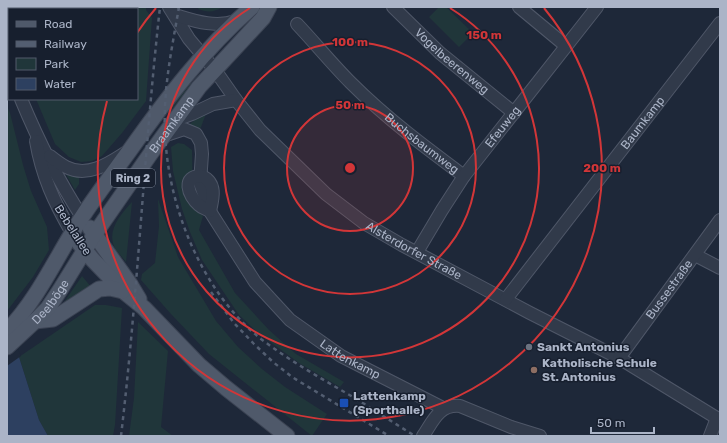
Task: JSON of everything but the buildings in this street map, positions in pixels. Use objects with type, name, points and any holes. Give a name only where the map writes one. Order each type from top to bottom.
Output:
[{"type":"main road","name":"Braamkamp","points":[[72,233],[155,114],[202,55],[252,7]]},
{"type":"main road","name":"Braamkamp","points":[[84,250],[163,136],[199,88],[263,18],[269,7]]},
{"type":"main road","name":"Bebelallee","points":[[82,217],[130,284],[144,308]]},
{"type":"main road","name":"Bebelallee","points":[[72,233],[84,250],[123,291],[144,308],[199,365],[287,436]]},
{"type":"main road","name":"Deelböge","points":[[11,335],[72,233]]},
{"type":"main road","name":"Deelböge","points":[[11,335],[35,322],[48,308],[84,250]]},
{"type":"main road","points":[[35,322],[53,319],[99,289],[110,288],[123,291]]},
{"type":"street","name":"Vogelbeerenweg","points":[[393,7],[440,53],[514,113]]},
{"type":"street","points":[[519,7],[566,46]]},
{"type":"street","name":"Efeuweg","points":[[417,252],[464,176],[597,7]]},
{"type":"street","points":[[172,11],[206,24],[236,21]]},
{"type":"street","name":"Alsterdorfer Straße","points":[[172,11],[189,39],[215,70],[260,130],[326,194],[364,223],[620,358],[718,419]]},
{"type":"street","name":"Baumkamp","points":[[506,299],[720,23]]},
{"type":"street","name":"Buchsbaumweg","points":[[297,24],[350,82],[374,105],[413,138],[464,176]]},
{"type":"street","name":"Bebelallee","points":[[21,100],[35,132],[82,217]]},
{"type":"street","points":[[176,120],[212,104],[236,100]]},
{"type":"street","points":[[163,136],[184,129],[196,134],[202,148],[200,176],[206,178],[211,184],[213,193],[210,211]]},
{"type":"street","name":"Bebelallee","points":[[35,132],[40,164],[59,210],[72,233]]},
{"type":"street","points":[[48,155],[66,168],[84,171],[93,170],[106,165],[130,151]]},
{"type":"street","name":"Lattenkamp","points":[[200,176],[195,177],[189,184],[188,190],[193,199],[199,206],[210,211],[255,282],[290,320],[342,356],[443,408]]},
{"type":"street","name":"Bussestraße","points":[[620,358],[720,220]]},
{"type":"street","points":[[695,255],[720,268]]},
{"type":"street","points":[[423,436],[432,421],[443,408],[451,405],[460,406],[511,427],[540,436]]},
{"type":"street","points":[[710,436],[718,419]]},
{"type":"green space","points":[[146,7],[146,10],[152,18],[146,101],[122,133],[102,156],[92,161],[81,162],[69,157],[55,144],[36,100],[138,100],[138,8],[102,8]]},
{"type":"green space","points":[[199,7],[223,7],[214,11],[205,11],[198,9]]},
{"type":"green space","points":[[439,7],[446,7],[473,33],[459,47],[429,17]]},
{"type":"green space","points":[[189,82],[192,84],[170,112],[170,109]]},
{"type":"green space","points":[[7,106],[31,191],[47,227],[49,250],[33,277],[7,311]]},
{"type":"green space","points":[[207,111],[199,129],[187,126]]},
{"type":"green space","points":[[178,143],[184,144],[192,150],[193,206],[203,216],[199,230],[235,293],[269,330],[296,354],[344,382],[340,387],[299,363],[258,333],[239,315],[202,260],[182,209],[173,171],[171,147]]},
{"type":"green space","points":[[64,171],[79,175],[79,184],[75,190]]},
{"type":"green space","points":[[158,199],[178,257],[216,321],[238,347],[262,369],[285,387],[327,414],[312,436],[209,354],[141,280],[142,274],[155,263],[159,226]]},
{"type":"green space","points":[[132,202],[126,262],[116,250],[112,237],[115,224]]},
{"type":"green space","points":[[82,276],[92,288],[58,311]]},
{"type":"green space","points":[[95,305],[106,305],[122,308],[115,425],[113,436],[48,436],[39,420],[19,357]]},
{"type":"green space","points":[[138,322],[168,351],[161,427],[173,436],[129,436],[134,398]]},
{"type":"water","points":[[7,325],[39,420],[48,436],[7,436]]},
{"type":"pier","points":[[7,323],[21,356],[7,366]]},
{"type":"railway","points":[[121,436],[132,329],[154,61],[160,7]]},
{"type":"railway","points":[[179,7],[165,99],[167,159],[172,188],[180,216],[191,245],[205,272],[221,297],[240,319],[261,339],[318,377],[415,436]]},
{"type":"railway","points":[[211,292],[234,323],[273,362],[292,377],[389,436]]},
{"type":"place","name":"Sankt Antonius","points":[[529,347]]},
{"type":"place","name":"Katholische Schule St. Antonius","points":[[534,370]]},
{"type":"place","name":"Lattenkamp (Sporthalle)","points":[[344,403]]}]
